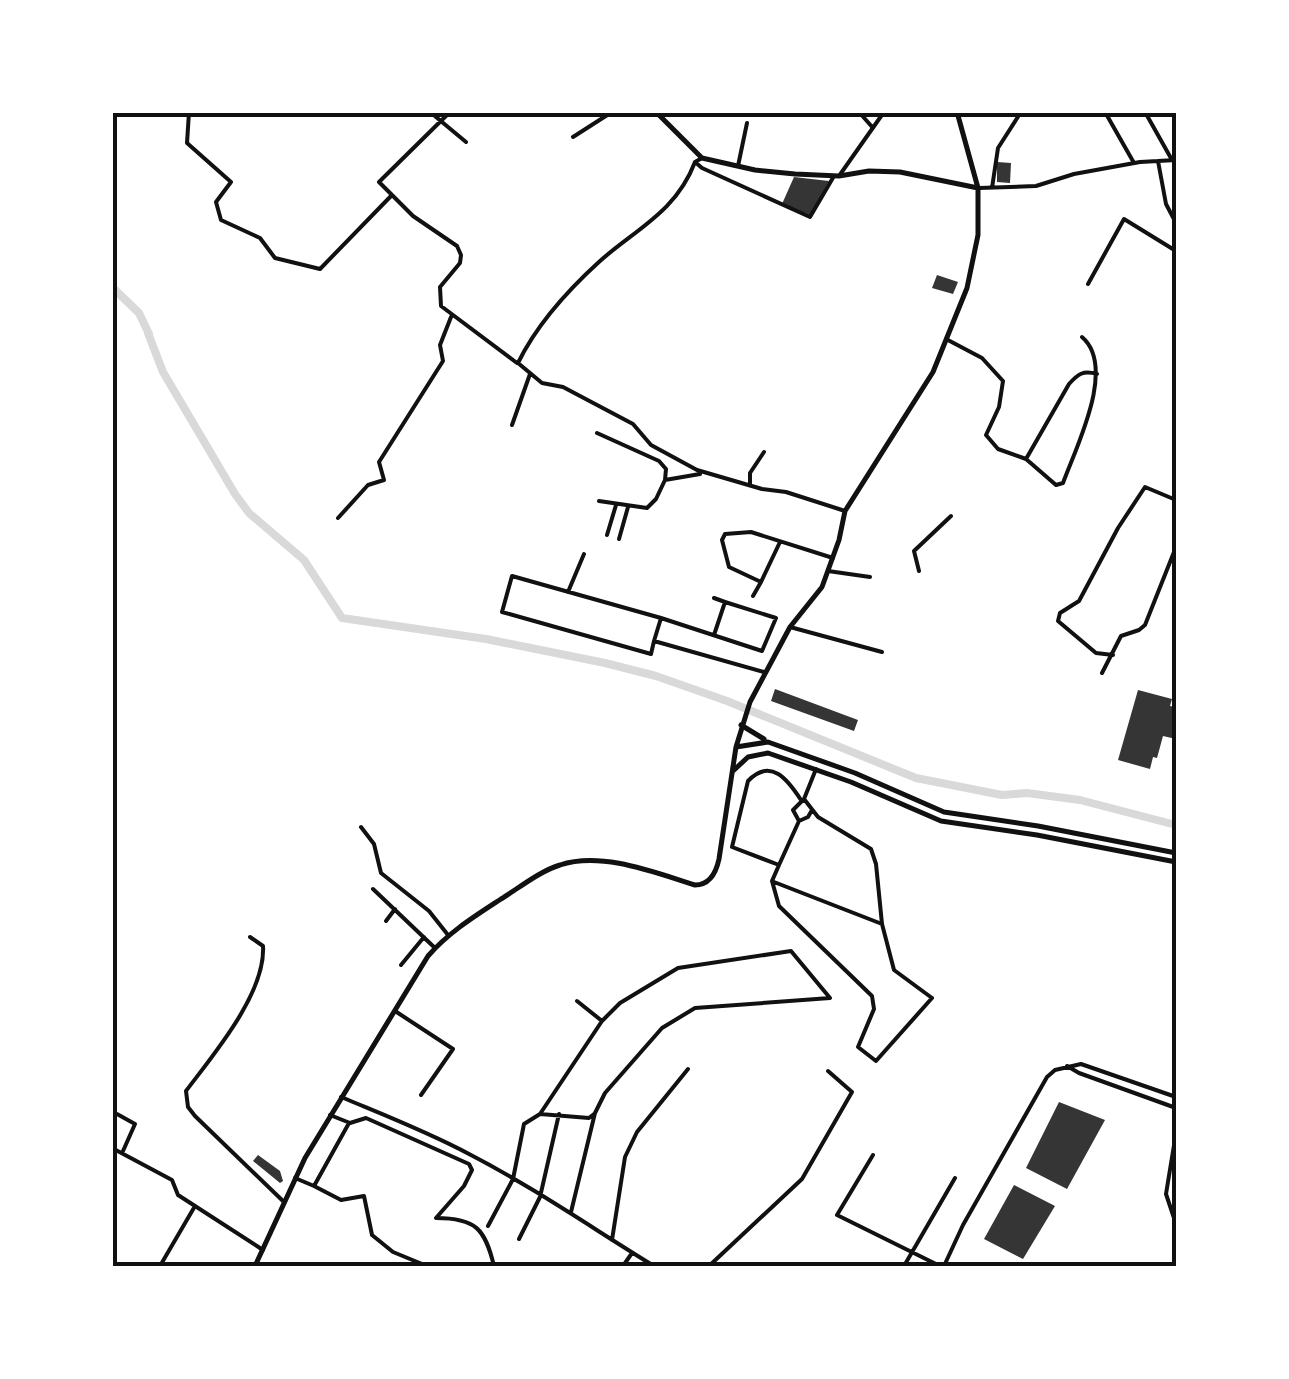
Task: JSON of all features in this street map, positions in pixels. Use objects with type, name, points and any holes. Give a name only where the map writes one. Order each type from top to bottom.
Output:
[{"type":"main road","points":[[656,112],[702,158],[795,174],[900,172],[978,188]]},
{"type":"main road","points":[[255,1266],[295,1178],[330,1115],[435,948],[448,935],[555,866],[570,862],[630,865],[695,885],[708,882],[720,859],[736,748],[750,702],[790,627],[822,588],[844,512],[933,372],[967,288],[978,234],[978,188],[957,112]]},
{"type":"main road","points":[[742,723],[768,742],[956,815],[1176,852]]},
{"type":"main road","points":[[736,748],[749,742],[768,742]]},
{"type":"main road","points":[[732,772],[748,757],[768,753],[816,768],[954,824],[1176,862]]},
{"type":"main road","points":[[882,796],[886,788]]},
{"type":"street","points":[[189,112],[187,143],[231,182],[216,202],[221,220],[260,238],[275,258],[320,269],[391,196]]},
{"type":"street","points":[[430,112],[466,142]]},
{"type":"street","points":[[450,112],[379,182],[413,216],[446,237],[461,256],[460,263],[440,287],[441,306],[542,382],[575,392],[633,424],[666,455],[705,473],[786,492],[844,512]]},
{"type":"street","points":[[573,137],[612,112]]},
{"type":"street","points":[[859,112],[873,128]]},
{"type":"street","points":[[872,112],[880,118]]},
{"type":"street","points":[[695,162],[810,217],[884,112]]},
{"type":"street","points":[[992,188],[998,148],[1022,112]]},
{"type":"street","points":[[1105,112],[1134,164]]},
{"type":"street","points":[[978,188],[1036,186],[1074,174],[1174,160],[1145,112]]},
{"type":"street","points":[[738,166],[747,123]]},
{"type":"street","points":[[518,364],[545,318],[597,264],[632,238],[678,194],[695,162],[702,158]]},
{"type":"street","points":[[1158,161],[1166,204],[1176,223]]},
{"type":"street","points":[[1088,284],[1124,219],[1176,251]]},
{"type":"street","points":[[338,518],[368,484],[384,480],[380,462],[442,361],[440,344],[452,316]]},
{"type":"street","points":[[946,339],[982,358],[1004,381],[999,407],[986,435],[998,449],[1026,460],[1056,484],[1063,483],[1098,374],[1094,350],[1082,337]]},
{"type":"street","points":[[512,425],[530,374]]},
{"type":"street","points":[[1026,460],[1077,374],[1098,374]]},
{"type":"street","points":[[597,433],[666,469],[656,499],[646,508],[599,501]]},
{"type":"street","points":[[750,485],[750,472],[764,452]]},
{"type":"street","points":[[665,480],[705,473]]},
{"type":"street","points":[[1114,655],[1096,653],[1058,621],[1060,613],[1079,601],[1144,488],[1176,500]]},
{"type":"street","points":[[607,534],[616,506]]},
{"type":"street","points":[[619,538],[628,508]]},
{"type":"street","points":[[919,570],[914,550],[951,516]]},
{"type":"street","points":[[761,582],[729,567],[722,540],[725,534],[751,532],[833,558]]},
{"type":"street","points":[[754,596],[780,542]]},
{"type":"street","points":[[1102,672],[1124,633],[1139,630],[1145,624],[1176,547]]},
{"type":"street","points":[[568,592],[584,554]]},
{"type":"street","points":[[828,571],[870,577]]},
{"type":"street","points":[[661,618],[650,654],[502,612],[512,576],[661,618],[762,651],[776,618],[714,598]]},
{"type":"street","points":[[714,635],[725,602]]},
{"type":"street","points":[[790,627],[882,652]]},
{"type":"street","points":[[654,641],[764,672]]},
{"type":"street","points":[[799,821],[793,810],[803,799],[816,768]]},
{"type":"street","points":[[780,865],[732,847],[748,781],[762,772],[775,771],[788,780],[832,827],[871,848],[882,924],[894,970],[932,998],[876,1061],[858,1046],[874,1009],[872,996],[778,906],[772,881],[780,865],[799,821],[812,810]]},
{"type":"street","points":[[361,827],[374,844],[381,873],[429,912],[448,935]]},
{"type":"street","points":[[772,881],[882,924]]},
{"type":"street","points":[[373,890],[435,948]]},
{"type":"street","points":[[386,921],[395,909]]},
{"type":"street","points":[[401,965],[424,936]]},
{"type":"street","points":[[250,937],[263,946],[262,964],[238,1019],[186,1091],[186,1101],[194,1116],[284,1202]]},
{"type":"street","points":[[488,1226],[513,1180],[524,1124],[540,1114],[602,1021],[620,1003],[678,968],[791,951],[830,998],[695,1008],[662,1028],[606,1093],[595,1113],[571,1212]]},
{"type":"street","points":[[577,1001],[602,1021]]},
{"type":"street","points":[[394,1011],[452,1049],[421,1095]]},
{"type":"street","points":[[873,1155],[837,1215],[942,1266],[1047,1078],[1068,1066],[1081,1064],[1176,1097]]},
{"type":"street","points":[[1068,1066],[1079,1074],[1176,1108]]},
{"type":"street","points":[[612,1240],[625,1157],[638,1132],[688,1069]]},
{"type":"street","points":[[710,1266],[802,1179],[852,1092],[828,1071]]},
{"type":"street","points":[[342,1097],[468,1153],[571,1212],[654,1266]]},
{"type":"street","points":[[540,1114],[588,1118],[595,1113]]},
{"type":"street","points":[[117,1114],[136,1124],[123,1151]]},
{"type":"street","points":[[519,1239],[540,1197],[559,1114]]},
{"type":"street","points":[[330,1115],[350,1123],[366,1118],[468,1164],[472,1170],[464,1186],[436,1218],[456,1218],[475,1225],[488,1242],[494,1266]]},
{"type":"street","points":[[314,1186],[350,1123]]},
{"type":"street","points":[[1176,1133],[1166,1194],[1176,1224]]},
{"type":"street","points":[[112,1148],[172,1180],[178,1195],[263,1250]]},
{"type":"street","points":[[295,1178],[341,1200],[364,1196],[372,1235],[393,1252],[427,1266]]},
{"type":"street","points":[[904,1266],[955,1178]]},
{"type":"street","points":[[160,1266],[195,1206]]},
{"type":"street","points":[[623,1266],[632,1253]]},
{"type":"building","points":[[997,162],[1011,163],[1010,183],[997,182]]},
{"type":"building","points":[[794,177],[829,181],[810,215],[782,204]]},
{"type":"building","points":[[937,275],[958,282],[953,294],[932,288]]},
{"type":"building","points":[[775,689],[858,720],[854,731],[771,701]]},
{"type":"building","points":[[1138,690],[1172,699],[1170,706],[1176,707],[1176,739],[1163,736],[1150,769],[1118,760]]},
{"type":"building","points":[[1059,1102],[1105,1120],[1067,1189],[1026,1168]]},
{"type":"building","points":[[258,1155],[280,1171],[283,1181],[280,1183],[253,1161]]},
{"type":"building","points":[[1014,1185],[1055,1206],[1023,1259],[984,1239]]},
{"type":"waterway","points":[[112,287],[139,313],[149,334]]},
{"type":"waterway","points":[[148,333],[163,372],[235,494],[249,513],[304,560],[342,618],[486,639],[605,663],[727,701],[916,778],[1002,795],[1027,793],[1080,800],[1176,825]]}]
